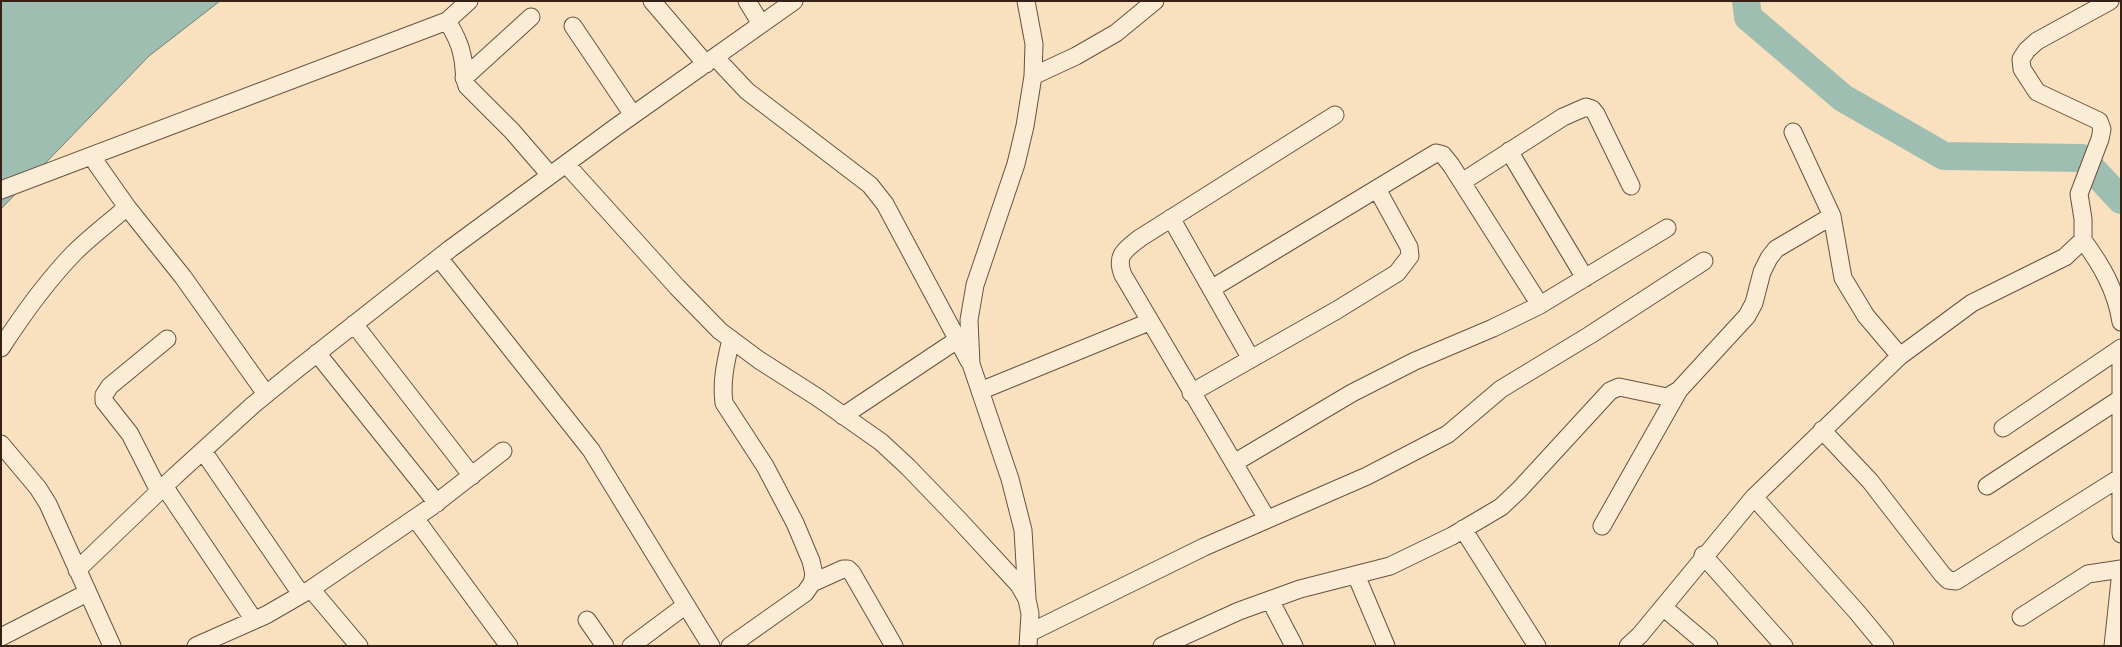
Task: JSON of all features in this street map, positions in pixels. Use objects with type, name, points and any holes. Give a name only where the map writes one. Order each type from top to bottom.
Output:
[{"type":"street","points":[[1,190],[447,21],[469,1]]},
{"type":"street","points":[[652,1],[710,60],[753,96],[870,185],[885,204],[971,364],[1010,479],[1023,530],[1027,599],[1030,614],[1029,639]]},
{"type":"street","points":[[747,1],[761,24]]},
{"type":"street","points":[[77,570],[162,488],[266,394],[317,352],[550,175],[794,1]]},
{"type":"street","points":[[971,364],[969,320],[975,285],[1016,164],[1025,126],[1033,76],[1034,44],[1026,1]]},
{"type":"street","points":[[1033,76],[1076,56],[1116,33],[1155,1]]},
{"type":"street","points":[[2110,1],[2037,41],[2027,50],[2021,59],[2022,69],[2037,92],[2099,121],[2102,129],[2100,139],[2079,194],[2083,219],[2083,240],[2110,280],[2119,306],[2121,322]]},
{"type":"street","points":[[464,78],[531,16]]},
{"type":"street","points":[[447,21],[459,42],[463,56],[464,78],[473,94],[512,131],[550,175]]},
{"type":"street","points":[[573,26],[633,115]]},
{"type":"street","points":[[1462,182],[1563,117],[1586,107],[1592,109],[1596,114],[1631,186]]},
{"type":"street","points":[[1267,519],[1149,322],[1123,275],[1119,265],[1120,258],[1125,250],[1140,238],[1335,115]]},
{"type":"street","points":[[1793,132],[1832,216],[1846,283],[1866,316],[1900,356]]},
{"type":"street","points":[[1509,151],[1585,278]]},
{"type":"street","points":[[1211,289],[1436,153],[1443,155],[1462,182],[1540,304]]},
{"type":"street","points":[[96,163],[127,207],[183,277],[266,394]]},
{"type":"street","points":[[566,164],[677,287],[720,331],[759,360],[881,442],[908,467],[1014,580],[1027,599]]},
{"type":"street","points":[[1191,393],[1397,273],[1410,256],[1409,247],[1378,189]]},
{"type":"street","points":[[1,348],[27,308],[56,273],[75,252],[127,207]]},
{"type":"street","points":[[1602,526],[1679,390],[1746,316],[1754,303],[1762,272],[1769,258],[1776,249],[1832,216]]},
{"type":"street","points":[[1171,218],[1251,359]]},
{"type":"street","points":[[1234,463],[1352,393],[1415,361],[1494,328],[1540,304],[1667,228]]},
{"type":"street","points":[[1628,646],[1754,497],[1900,356],[1972,303],[2065,257],[2083,240]]},
{"type":"street","points":[[439,258],[591,450],[711,646]]},
{"type":"street","points":[[1029,639],[1204,547],[1367,476],[1448,434],[1501,389],[1590,335],[1704,261]]},
{"type":"street","points":[[980,391],[1149,322]]},
{"type":"street","points":[[354,324],[472,476]]},
{"type":"street","points":[[168,339],[110,386],[104,395],[104,401],[130,434],[162,488],[254,620]]},
{"type":"street","points":[[730,646],[805,593],[812,583],[814,574],[811,561],[795,523],[765,466],[724,403],[722,390],[724,369],[731,339]]},
{"type":"street","points":[[843,416],[957,340]]},
{"type":"street","points":[[2003,428],[2121,348]]},
{"type":"street","points":[[317,352],[437,502]]},
{"type":"street","points":[[2121,360],[2121,534]]},
{"type":"street","points":[[1162,646],[1239,611],[1300,589],[1390,566],[1463,529],[1501,506],[1519,490],[1610,391],[1619,387],[1667,397],[1679,390]]},
{"type":"street","points":[[1987,486],[2120,399]]},
{"type":"street","points":[[1822,430],[1870,481],[1948,580],[1956,581],[2121,477]]},
{"type":"street","points":[[1,444],[38,488],[48,504],[87,594],[112,646]]},
{"type":"street","points":[[203,451],[306,592],[359,646]]},
{"type":"street","points":[[196,646],[254,620],[306,592],[415,518],[503,451]]},
{"type":"street","points":[[1754,497],[1857,612],[1884,646]]},
{"type":"street","points":[[415,518],[509,646]]},
{"type":"street","points":[[1463,529],[1536,646]]},
{"type":"street","points":[[1703,556],[1784,646]]},
{"type":"street","points":[[812,583],[843,569],[848,569],[852,572],[894,646]]},
{"type":"street","points":[[2022,617],[2088,574],[2121,570],[2113,646]]},
{"type":"street","points":[[1356,575],[1386,646]]},
{"type":"street","points":[[8,646],[1,637],[87,594]]},
{"type":"street","points":[[1270,600],[1294,646]]},
{"type":"street","points":[[630,646],[686,606]]},
{"type":"street","points":[[1662,607],[1709,646]]},
{"type":"street","points":[[587,620],[605,646]]},
{"type":"shaded area","points":[[1,1],[220,1],[149,56],[1,209]]},
{"type":"waterway","points":[[1746,1],[1748,17],[1843,98],[1944,156],[2082,158],[2121,200]]}]
